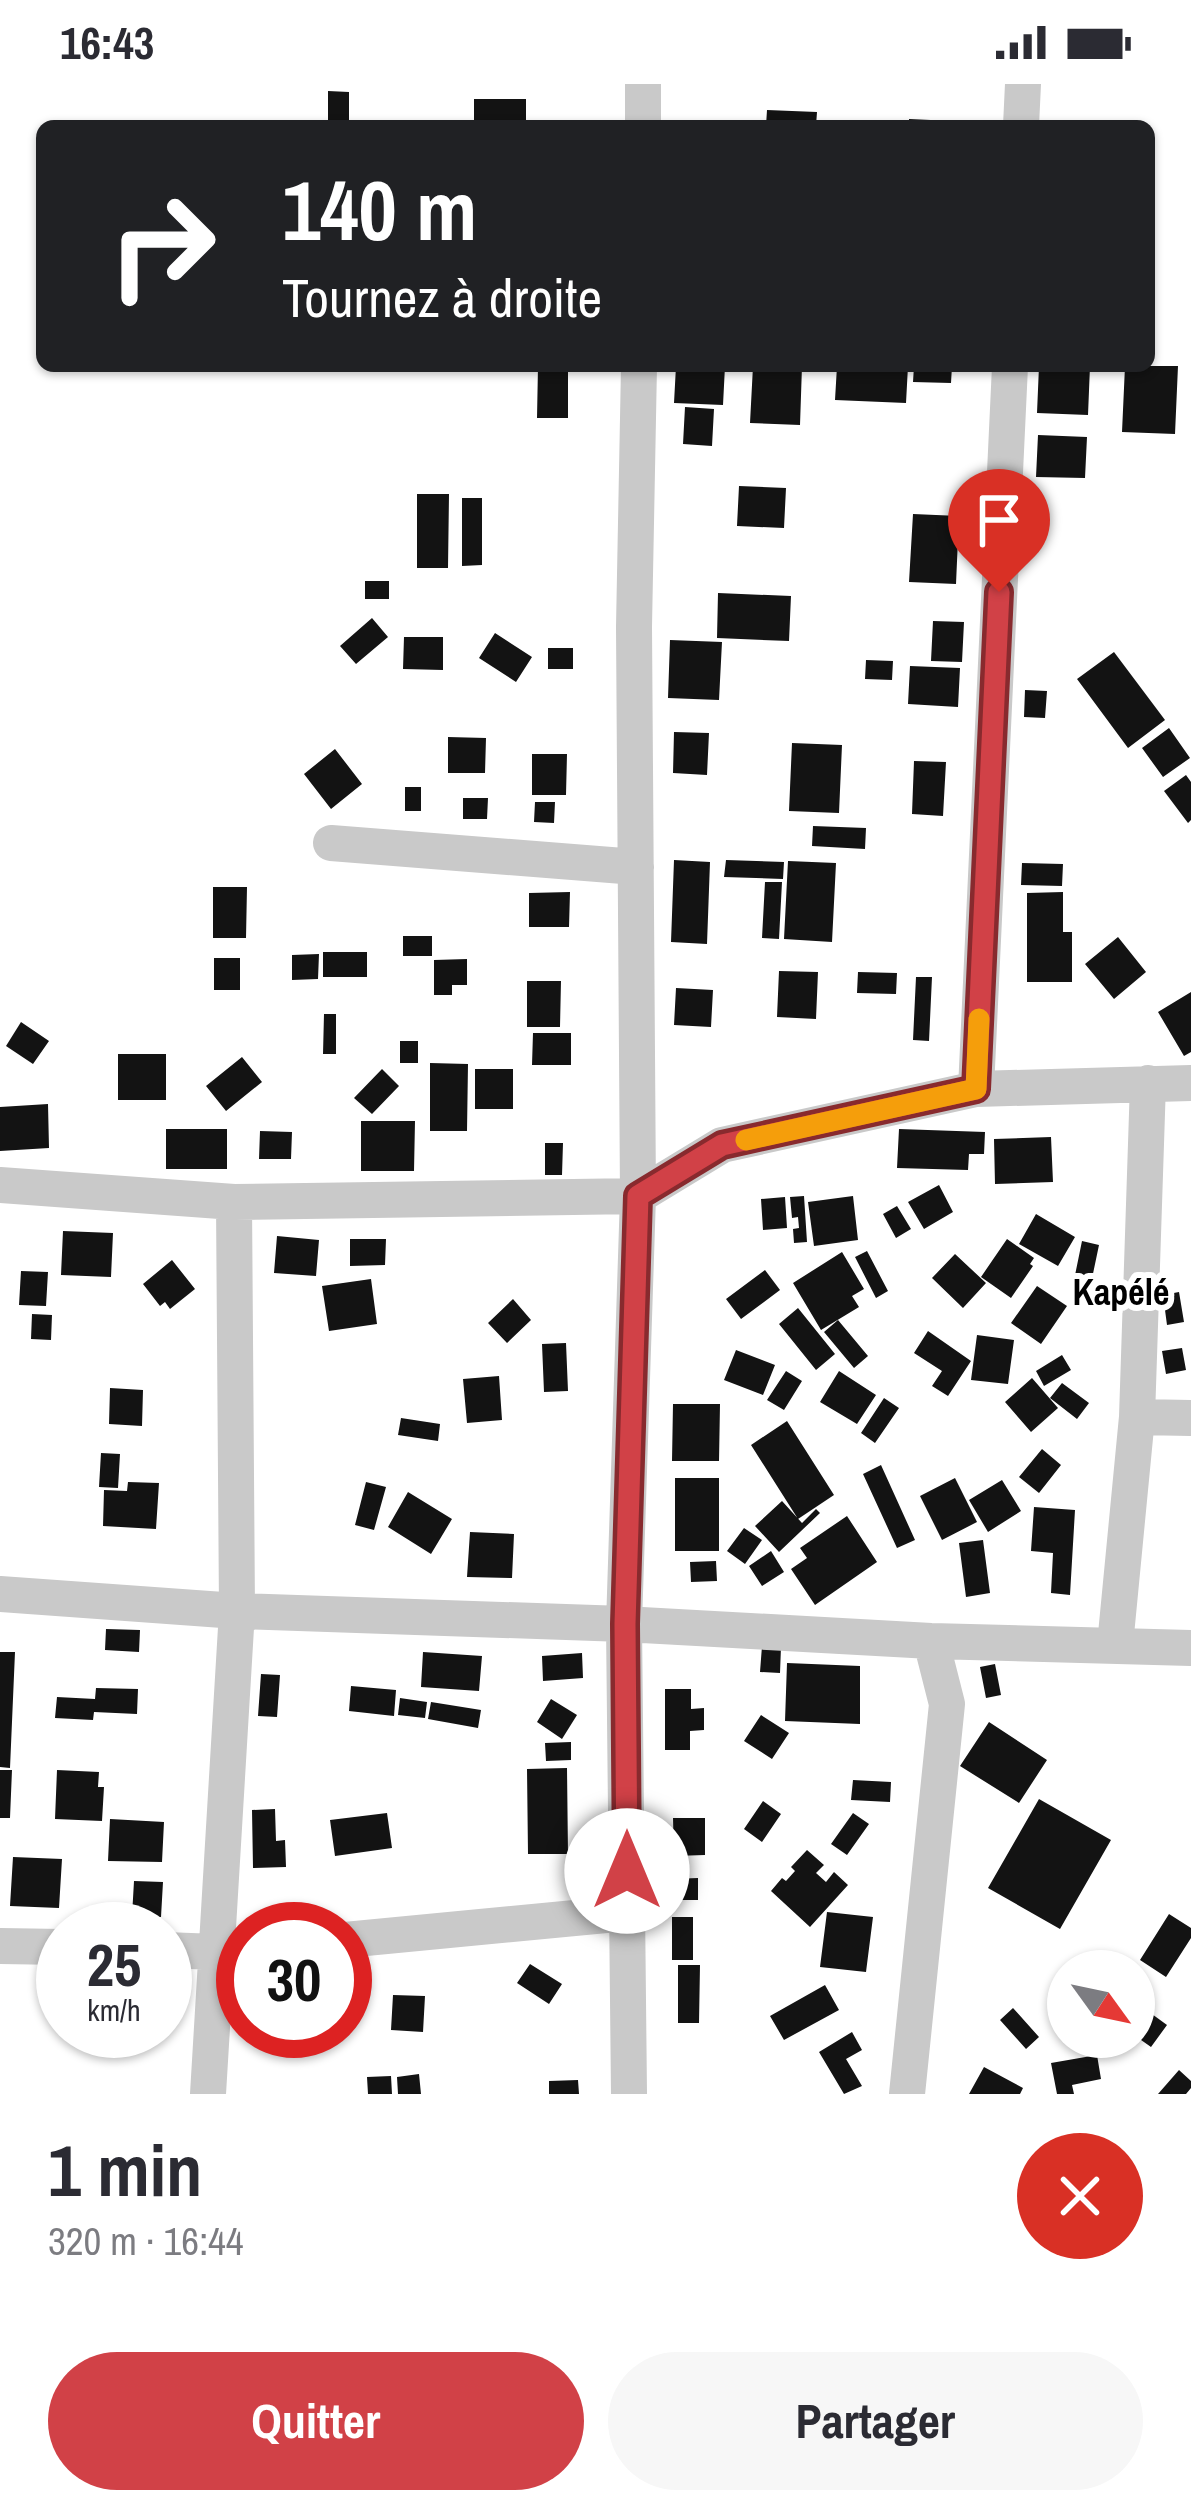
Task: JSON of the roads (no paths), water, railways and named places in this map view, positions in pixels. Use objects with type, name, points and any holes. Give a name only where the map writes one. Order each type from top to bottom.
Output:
[{"type":"street","points":[[643,120],[644,84]]},
{"type":"street","points":[[1021,120],[1023,84]]},
{"type":"street","points":[[629,2094],[625,1624],[638,1196],[634,626],[639,372]]},
{"type":"street","points":[[976,1089],[1010,372]]},
{"type":"street","points":[[331,843],[636,867]]},
{"type":"street","points":[[1114,1645],[1137,1418],[1148,1083]]},
{"type":"street","points":[[0,1185],[233,1202],[638,1196],[722,1145],[976,1089],[1191,1083]]},
{"type":"street","points":[[230,1902],[237,1611],[233,1202]]},
{"type":"street","points":[[1137,1418],[1191,1418]]},
{"type":"street","points":[[0,1594],[237,1611],[1191,1648]]},
{"type":"street","points":[[907,2094],[946,1703],[932,1641]]},
{"type":"street","points":[[372,1937],[627,1912]]},
{"type":"street","points":[[0,1946],[36,1947]]},
{"type":"street","points":[[208,2094],[216,2039]]},
{"type":"district","name":"Kapélé","points":[[1121,1292]]}]
